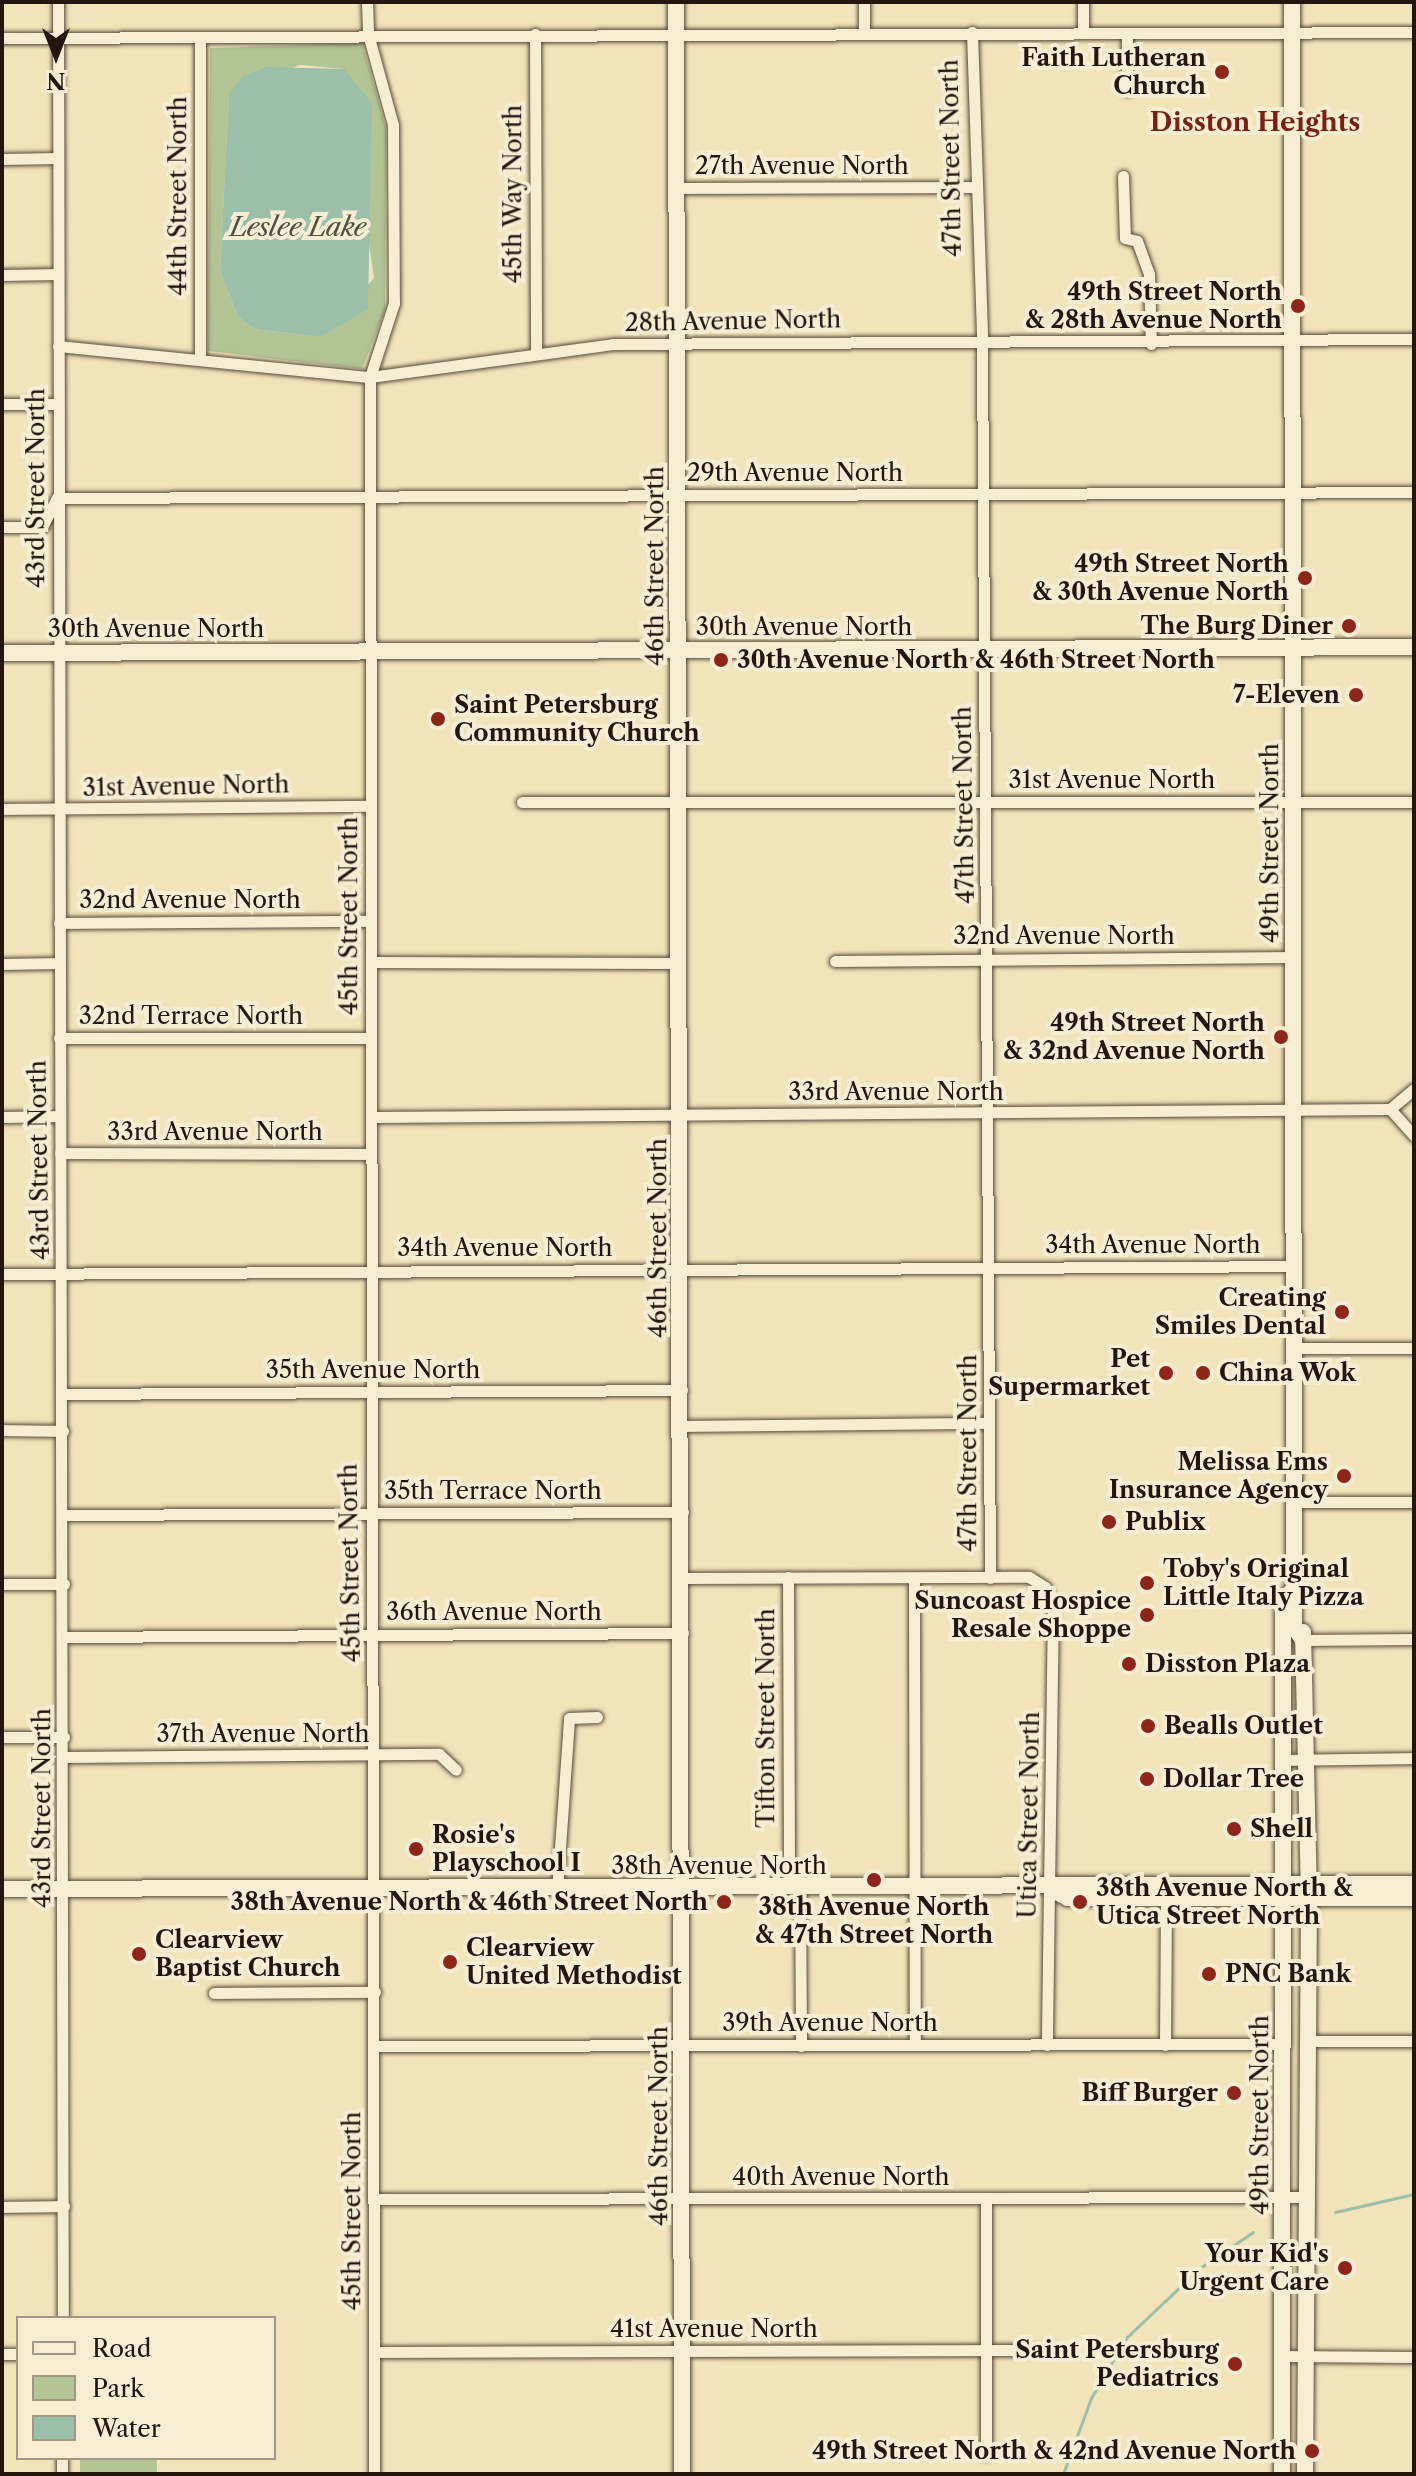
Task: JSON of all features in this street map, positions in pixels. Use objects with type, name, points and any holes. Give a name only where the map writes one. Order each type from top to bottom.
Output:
[{"type":"main road","name":"46th Street North","points":[[676,2],[684,1890],[682,2474]]},
{"type":"main road","name":"49th Street North","points":[[1292,2],[1295,1587],[1303,1640],[1309,1882],[1305,2474]]},
{"type":"main road","name":"30th Avenue North","points":[[2,653],[1414,647]]},
{"type":"main road","name":"49th Street North","points":[[1282,2474],[1286,1900],[1283,1601],[1295,1587]]},
{"type":"main road","points":[[1284,1662],[1303,1640]]},
{"type":"main road","name":"38th Avenue North","points":[[2,1889],[374,1886],[557,1891],[1051,1889],[1286,1881],[1414,1884]]},
{"type":"main road","name":"38th Avenue North","points":[[1051,1889],[1068,1898],[1309,1901],[1414,1898]]},
{"type":"street","name":"43rd Street North","points":[[58,2],[59,1038],[66,1637],[63,2316]]},
{"type":"street","name":"45th Street North","points":[[367,2],[368,34],[389,98],[393,155],[394,303],[370,377],[370,921],[374,962],[369,1154],[374,1635],[374,2474]]},
{"type":"street","points":[[864,2],[864,33]]},
{"type":"street","points":[[1083,2],[1083,32]]},
{"type":"street","name":"47th Street North","points":[[972,32],[973,187],[982,341],[989,958],[990,1578]]},
{"type":"street","points":[[2,38],[368,34],[1414,32]]},
{"type":"street","points":[[1127,33],[1127,90]]},
{"type":"street","name":"45th Way North","points":[[535,34],[536,354]]},
{"type":"street","name":"44th Street North","points":[[200,37],[200,354]]},
{"type":"street","points":[[2,159],[58,158]]},
{"type":"street","points":[[1123,176],[1125,238],[1137,241],[1149,274],[1151,344]]},
{"type":"street","name":"27th Avenue North","points":[[678,188],[973,187]]},
{"type":"street","points":[[2,275],[58,274]]},
{"type":"street","name":"28th Avenue North","points":[[58,346],[200,354],[302,375],[370,377],[447,372],[536,354],[679,342],[1151,344],[1292,338],[1414,339]]},
{"type":"street","points":[[2,404],[58,404]]},
{"type":"street","name":"29th Avenue North","points":[[57,498],[1414,492]]},
{"type":"street","points":[[2,527],[42,527],[57,498]]},
{"type":"street","name":"31st Avenue North","points":[[522,802],[1414,802]]},
{"type":"street","name":"31st Avenue North","points":[[2,809],[370,806]]},
{"type":"street","name":"32nd Avenue North","points":[[59,923],[370,921]]},
{"type":"street","name":"32nd Avenue North","points":[[835,961],[1294,957]]},
{"type":"street","points":[[374,962],[680,963]]},
{"type":"street","points":[[2,964],[59,963]]},
{"type":"street","name":"32nd Terrace North","points":[[59,1038],[371,1038]]},
{"type":"street","points":[[1414,1089],[1390,1109],[1414,1136]]},
{"type":"street","name":"33rd Avenue North","points":[[372,1117],[1390,1109]]},
{"type":"street","points":[[2,1117],[60,1116]]},
{"type":"street","name":"33rd Avenue North","points":[[60,1153],[369,1154]]},
{"type":"street","name":"34th Avenue North","points":[[2,1274],[1295,1266]]},
{"type":"street","points":[[1296,1348],[1414,1348]]},
{"type":"street","name":"35th Avenue North","points":[[64,1394],[682,1390]]},
{"type":"street","points":[[682,1426],[989,1423]]},
{"type":"street","points":[[2,1430],[63,1431]]},
{"type":"street","points":[[1295,1502],[1414,1502]]},
{"type":"street","name":"35th Terrace North","points":[[64,1515],[683,1512]]},
{"type":"street","name":"Tifton Street North","points":[[788,1577],[789,1875],[800,1890],[801,2046]]},
{"type":"street","name":"Utica Street North","points":[[990,1578],[1029,1577],[1045,1587],[1053,1604],[1047,2045]]},
{"type":"street","points":[[683,1578],[990,1578]]},
{"type":"street","points":[[914,1578],[915,2045]]},
{"type":"street","points":[[2,1584],[64,1584]]},
{"type":"street","name":"36th Avenue North","points":[[66,1637],[683,1633]]},
{"type":"street","points":[[1303,1640],[1414,1639]]},
{"type":"street","points":[[557,1891],[569,1718],[597,1717]]},
{"type":"street","points":[[2,1737],[64,1737]]},
{"type":"street","name":"37th Avenue North","points":[[65,1757],[439,1754],[456,1770]]},
{"type":"street","points":[[1286,1760],[1414,1758]]},
{"type":"street","points":[[1165,2045],[1166,1900]]},
{"type":"street","points":[[214,1993],[375,1992]]},
{"type":"street","points":[[1307,2041],[1414,2041]]},
{"type":"street","name":"39th Avenue North","points":[[374,2046],[1285,2044]]},
{"type":"street","name":"40th Avenue North","points":[[374,2199],[1307,2197]]},
{"type":"street","points":[[986,2200],[986,2454]]},
{"type":"street","points":[[2,2207],[64,2206]]},
{"type":"street","name":"41st Avenue North","points":[[374,2352],[1053,2350]]},
{"type":"street","points":[[1283,2356],[1414,2357]]},
{"type":"green space","points":[[362,43],[386,128],[385,310],[362,369],[208,351],[210,48]],"holes":[[[300,65],[344,69],[374,278],[320,337],[255,329],[238,317],[220,271],[229,94]]]},
{"type":"green space","points":[[80,2460],[157,2460],[157,2474],[80,2474]]},
{"type":"water","name":"Leslee Lake","points":[[266,67],[344,69],[372,103],[368,309],[320,337],[255,329],[238,317],[220,271],[229,94],[243,76]]},
{"type":"waterway","points":[[1335,2212],[1414,2194]]},
{"type":"waterway","points":[[1063,2474],[1091,2398],[1127,2337],[1200,2268],[1253,2232]]},
{"type":"place","name":"Faith Lutheran Church","points":[[1222,72]]},
{"type":"place","name":"49th Street North & 28th Avenue North","points":[[1298,306]]},
{"type":"place","name":"49th Street North & 30th Avenue North","points":[[1305,578]]},
{"type":"place","name":"The Burg Diner","points":[[1349,626]]},
{"type":"place","name":"30th Avenue North & 46th Street North","points":[[721,660]]},
{"type":"place","name":"7-Eleven","points":[[1356,695]]},
{"type":"place","name":"Saint Petersburg Community Church","points":[[438,719]]},
{"type":"place","name":"49th Street North & 32nd Avenue North","points":[[1281,1037]]},
{"type":"place","name":"Creating Smiles Dental","points":[[1342,1312]]},
{"type":"place","name":"Pet Supermarket","points":[[1166,1373]]},
{"type":"place","name":"China Wok","points":[[1203,1373]]},
{"type":"place","name":"Melissa Ems Insurance Agency","points":[[1344,1476]]},
{"type":"place","name":"Publix","points":[[1109,1522]]},
{"type":"place","name":"Toby's Original Little Italy Pizza","points":[[1147,1583]]},
{"type":"place","name":"Suncoast Hospice Resale Shoppe","points":[[1147,1615]]},
{"type":"place","name":"Disston Plaza","points":[[1129,1664]]},
{"type":"place","name":"Bealls Outlet","points":[[1148,1726]]},
{"type":"place","name":"Dollar Tree","points":[[1147,1779]]},
{"type":"place","name":"Shell","points":[[1234,1829]]},
{"type":"place","name":"Rosie's Playschool I","points":[[416,1849]]},
{"type":"place","name":"38th Avenue North & 47th Street North","points":[[874,1880]]},
{"type":"place","name":"38th Avenue North & 46th Street North","points":[[724,1902]]},
{"type":"place","name":"38th Avenue North & Utica Street North","points":[[1080,1902]]},
{"type":"place","name":"Clearview Baptist Church","points":[[139,1954]]},
{"type":"place","name":"Clearview United Methodist","points":[[450,1962]]},
{"type":"place","name":"PNC Bank","points":[[1209,1974]]},
{"type":"place","name":"Biff Burger","points":[[1234,2093]]},
{"type":"place","name":"Your Kid's Urgent Care","points":[[1345,2268]]},
{"type":"place","name":"Saint Petersburg Pediatrics","points":[[1235,2364]]},
{"type":"place","name":"49th Street North & 42nd Avenue North","points":[[1312,2451]]},
{"type":"district","name":"Disston Heights","points":[[1255,123]]}]
